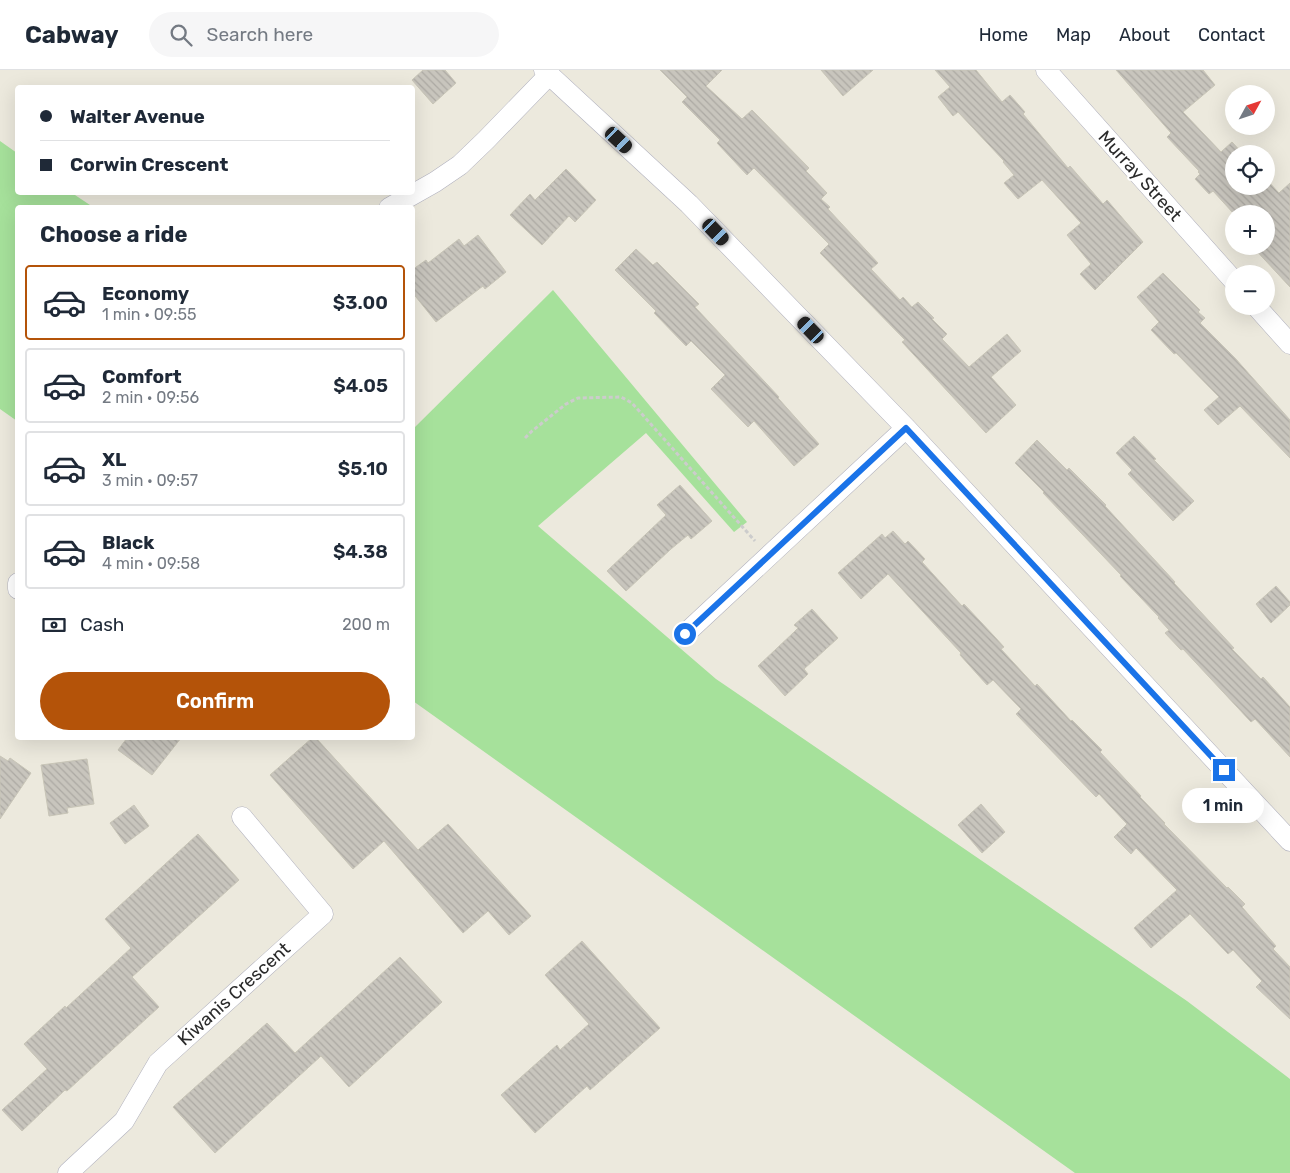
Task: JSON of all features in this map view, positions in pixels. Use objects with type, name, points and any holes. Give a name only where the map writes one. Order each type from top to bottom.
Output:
[{"type":"street","name":"Murray Street","points":[[1046,70],[1225,271]]},
{"type":"street","points":[[415,193],[460,165],[486,140],[547,73],[689,204],[906,428],[1290,841]]},
{"type":"street","points":[[394,205],[412,195]]},
{"type":"street","points":[[1264,315],[1290,344]]},
{"type":"street","points":[[685,634],[906,428]]},
{"type":"street","name":"Kiwanis Crescent","points":[[68,1173],[124,1121],[158,1063],[323,914],[242,818]]},
{"type":"path","points":[[525,438],[566,404],[578,398],[621,397],[632,403],[746,532],[769,555]]},
{"type":"green space","points":[[0,141],[15,152],[15,195],[75,195],[90,205],[15,205],[15,420],[0,409]]},
{"type":"green space","points":[[553,290],[747,522],[734,532],[646,433],[538,526],[716,679],[1187,1001],[1290,1079],[1290,1173],[1075,1173],[415,702],[415,427]]},
{"type":"building","points":[[423,70],[445,70],[456,83],[433,104],[412,80]]},
{"type":"building","points":[[660,70],[722,70],[706,86],[742,119],[752,110],[809,168],[806,171],[827,193],[821,199],[830,207],[828,209],[878,263],[871,269],[900,300],[903,297],[912,307],[918,302],[934,318],[932,319],[947,334],[942,339],[969,367],[1007,334],[1021,351],[991,377],[1016,405],[986,433],[902,342],[905,340],[820,253],[829,244],[754,168],[747,175],[717,143],[720,140],[682,102],[687,97]]},
{"type":"building","points":[[821,70],[873,70],[843,96]]},
{"type":"building","points":[[935,70],[976,70],[1002,102],[1010,95],[1025,112],[1023,114],[1068,168],[1070,166],[1103,204],[1107,200],[1143,242],[1095,290],[1080,274],[1091,264],[1067,235],[1081,223],[1042,180],[1018,199],[1004,183],[1014,175],[1004,161],[958,112],[953,116],[938,97],[950,87]]},
{"type":"building","points":[[1116,70],[1203,70],[1215,85],[1183,112],[1221,152],[1225,148],[1225,195],[1275,195],[1275,189],[1279,193],[1290,183],[1290,287],[1275,271],[1275,265],[1270,265],[1260,255],[1275,255],[1275,205],[1226,205],[1213,191],[1209,194],[1195,179],[1200,174],[1199,171],[1167,137],[1171,133]]},
{"type":"building","points":[[566,169],[596,200],[575,222],[569,216],[542,245],[510,215],[530,194],[535,200]]},
{"type":"building","points":[[478,235],[506,272],[485,289],[483,286],[436,322],[415,296],[415,268],[426,260],[428,263],[459,239],[464,246]]},
{"type":"building","points":[[636,249],[653,265],[657,262],[699,304],[695,307],[779,397],[819,444],[794,466],[754,421],[748,427],[711,389],[725,375],[691,341],[686,346],[654,313],[656,311],[615,270]]},
{"type":"building","points":[[1163,273],[1200,310],[1198,312],[1205,318],[1200,323],[1235,358],[1290,420],[1290,458],[1240,406],[1218,425],[1204,410],[1219,397],[1151,330],[1159,322],[1137,297]]},
{"type":"building","points":[[1134,436],[1156,459],[1154,460],[1194,501],[1173,521],[1128,474],[1132,470],[1116,453]]},
{"type":"building","points":[[1037,440],[1067,470],[1069,468],[1106,505],[1234,648],[1232,649],[1261,679],[1263,677],[1290,707],[1290,757],[1255,719],[1251,722],[1183,649],[1181,650],[1165,633],[1169,630],[1159,617],[1015,463]]},
{"type":"building","points":[[680,485],[712,521],[691,539],[688,535],[626,591],[607,571],[666,515],[657,505]]},
{"type":"building","points":[[893,531],[905,544],[908,541],[925,559],[922,562],[962,606],[964,604],[994,636],[1004,647],[1001,649],[1035,686],[1037,684],[1071,721],[1102,750],[1100,752],[1164,824],[1245,904],[1242,907],[1276,946],[1273,949],[1290,967],[1290,1019],[1256,987],[1262,981],[1233,950],[1228,954],[1190,914],[1151,948],[1134,928],[1177,890],[1136,848],[1131,854],[1114,837],[1127,824],[1099,794],[1096,797],[1016,714],[1021,709],[993,680],[987,685],[960,655],[961,653],[888,574],[861,599],[838,573],[882,534],[885,538]]},
{"type":"building","points":[[1276,586],[1290,602],[1290,605],[1271,623],[1256,604]]},
{"type":"building","points":[[812,609],[838,638],[804,669],[808,674],[785,696],[758,666],[798,628],[794,625]]},
{"type":"building","points":[[126,740],[179,740],[152,775],[118,750]]},
{"type":"building","points":[[310,740],[318,740],[418,850],[448,824],[531,916],[509,935],[488,911],[463,933],[384,841],[353,869],[270,775]]},
{"type":"building","points":[[0,756],[8,761],[10,758],[31,773],[0,819]]},
{"type":"building","points":[[87,759],[94,804],[67,808],[68,813],[49,816],[41,765]]},
{"type":"building","points":[[981,804],[1005,832],[982,853],[958,825]]},
{"type":"building","points":[[134,805],[149,826],[125,844],[110,823]]},
{"type":"building","points":[[198,834],[239,880],[132,977],[159,1007],[67,1091],[65,1090],[22,1131],[2,1110],[47,1069],[24,1044],[131,948],[105,919]]},
{"type":"building","points":[[582,941],[660,1028],[590,1090],[587,1086],[535,1133],[501,1095],[557,1045],[560,1050],[589,1024],[545,975]]},
{"type":"building","points":[[400,957],[442,1002],[349,1087],[321,1056],[215,1153],[173,1107],[267,1023],[295,1053]]},
{"type":"route","points":[[685,634],[906,428],[1224,770]]}]
